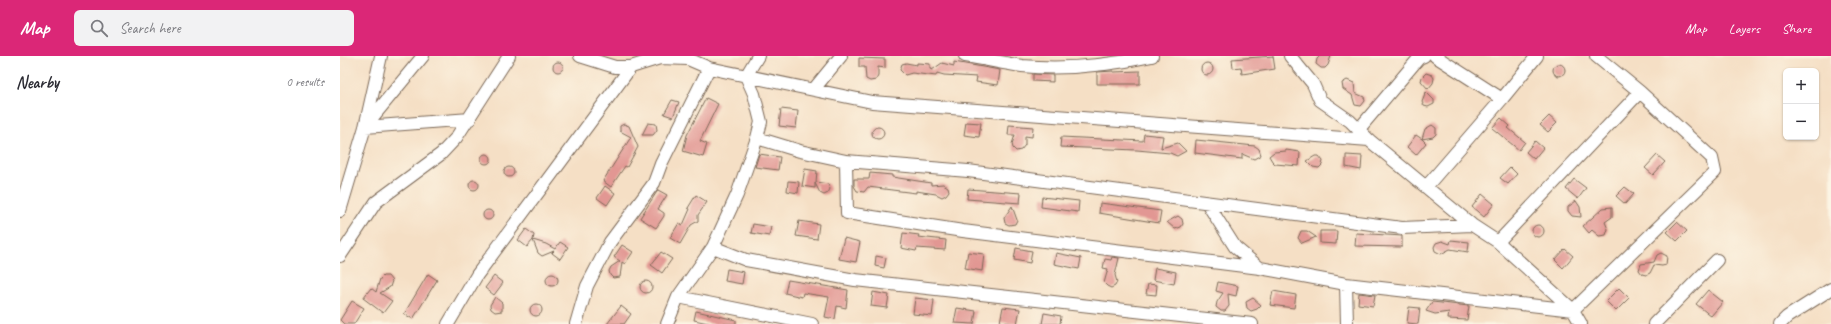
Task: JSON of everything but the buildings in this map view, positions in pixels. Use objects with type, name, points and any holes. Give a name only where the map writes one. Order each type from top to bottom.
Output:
[{"type":"street","points":[[340,211],[365,127],[381,56]]},
{"type":"street","points":[[365,127],[423,56]]},
{"type":"street","points":[[340,256],[376,202],[441,154],[456,138],[470,119],[508,56]]},
{"type":"street","points":[[580,56],[616,67],[631,67],[660,58],[689,58],[709,68],[774,83],[814,89],[872,102],[1369,140]]},
{"type":"street","points":[[616,67],[624,56]]},
{"type":"street","points":[[746,76],[758,56]]},
{"type":"street","points":[[814,89],[841,56]]},
{"type":"street","points":[[965,56],[1023,66],[1074,66],[1123,62],[1152,56]]},
{"type":"street","points":[[1290,56],[1313,84],[1320,100],[1350,121],[1369,140],[1472,225],[1498,242],[1573,310],[1581,324]]},
{"type":"street","points":[[1359,129],[1419,58],[1424,56]]},
{"type":"street","points":[[1435,56],[1502,99]]},
{"type":"street","points":[[1426,187],[1537,56]]},
{"type":"street","points":[[1573,310],[1715,172],[1712,158],[1640,92],[1596,56]]},
{"type":"street","points":[[448,324],[477,275],[631,67]]},
{"type":"street","points":[[576,324],[587,286],[610,242],[654,183],[661,164],[709,68]]},
{"type":"street","points":[[667,324],[678,297],[713,247],[737,195],[757,138],[761,122],[754,94],[746,76]]},
{"type":"street","points":[[1498,242],[1640,92]]},
{"type":"street","points":[[365,127],[470,119]]},
{"type":"street","points":[[757,138],[800,151],[846,161],[968,171],[1402,228],[1472,225]]},
{"type":"street","points":[[846,161],[847,213],[963,231],[1260,268],[1346,284],[1573,310]]},
{"type":"street","points":[[1207,203],[1235,247],[1260,268]]},
{"type":"street","points":[[713,247],[746,260],[855,280],[1252,324]]},
{"type":"street","points":[[1654,324],[1717,260]]},
{"type":"street","points":[[1346,284],[1347,324]]},
{"type":"street","points":[[1780,324],[1787,317],[1831,289]]},
{"type":"street","points":[[678,297],[812,324]]}]
